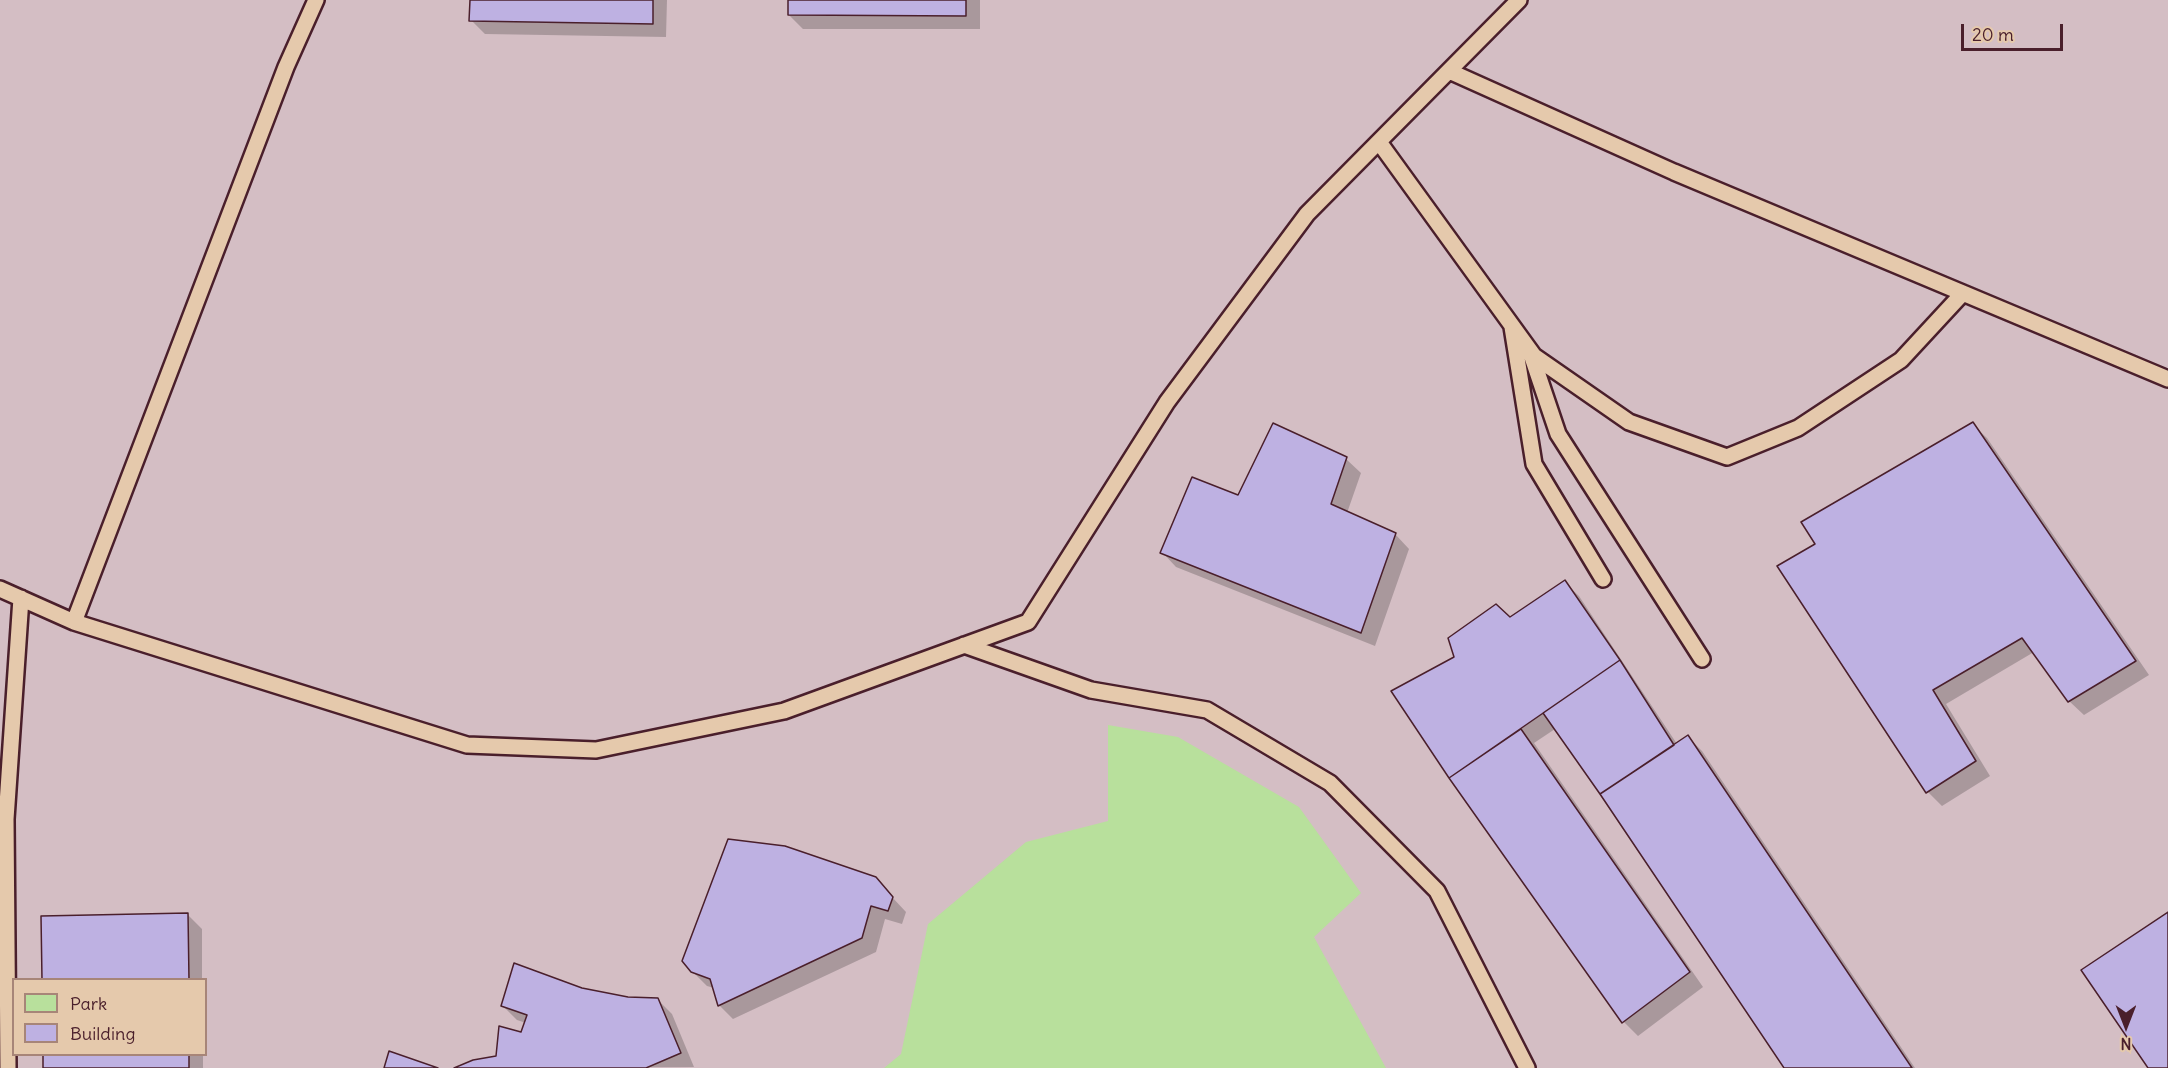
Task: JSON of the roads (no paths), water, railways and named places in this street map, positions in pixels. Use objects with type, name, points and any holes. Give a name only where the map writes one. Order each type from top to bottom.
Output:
[{"type":"lane","points":[[74,622],[286,67],[316,0]]},
{"type":"lane","points":[[0,589],[74,622],[467,745],[596,750],[784,711],[1028,622],[1167,402],[1307,214],[1519,0]]},
{"type":"lane","points":[[1449,71],[1674,172],[2168,379]]},
{"type":"lane","points":[[1378,142],[1534,356],[1629,422],[1727,457],[1798,428],[1901,360],[1963,293]]},
{"type":"lane","points":[[1512,324],[1534,464],[1603,579]]},
{"type":"lane","points":[[1529,348],[1558,434],[1702,658]]},
{"type":"lane","points":[[8,1068],[6,819],[21,598]]},
{"type":"lane","points":[[964,645],[1091,690],[1207,710],[1330,783],[1437,891],[1527,1068]]}]
